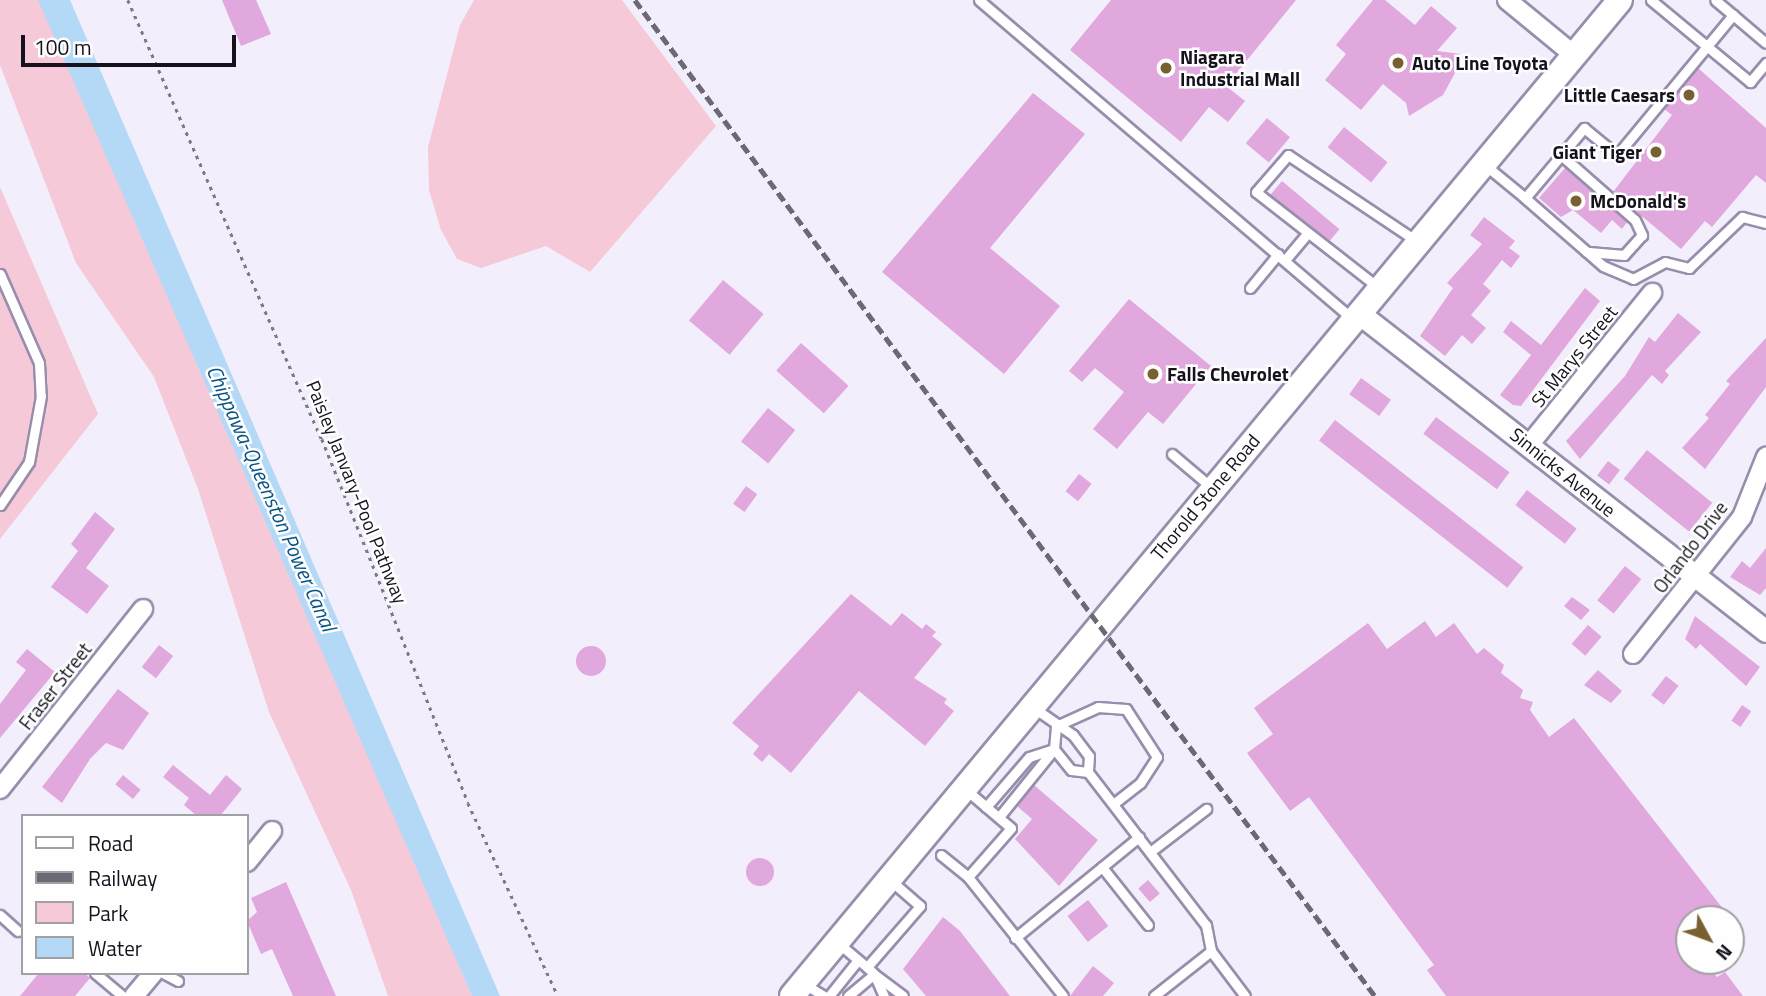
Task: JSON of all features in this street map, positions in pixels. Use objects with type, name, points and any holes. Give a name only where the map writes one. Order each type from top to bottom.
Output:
[{"type":"main road","name":"Thorold Stone Road","points":[[798,989],[1620,0]]},
{"type":"street","points":[[1507,0],[1574,55]]},
{"type":"street","name":"St Marys Street","points":[[1529,445],[1652,293]]},
{"type":"street","name":"Sinnicks Avenue","points":[[1357,317],[1529,445],[1766,631]]},
{"type":"street","name":"Orlando Drive","points":[[1633,654],[1742,517],[1766,457]]},
{"type":"street","name":"Fraser Street","points":[[0,789],[143,609]]},
{"type":"street","points":[[248,861],[272,831]]},
{"type":"street","points":[[134,996],[151,975]]},
{"type":"lane","points":[[979,0],[1282,257],[1357,317]]},
{"type":"lane","points":[[1651,0],[1750,82],[1766,63]]},
{"type":"lane","points":[[1715,0],[1766,43]]},
{"type":"lane","points":[[1525,198],[1584,128],[1617,155],[1733,15]]},
{"type":"lane","points":[[1380,289],[1305,236],[1256,192],[1287,155],[1419,243]]},
{"type":"lane","points":[[1561,155],[1635,219],[1642,235],[1624,255],[1586,252]]},
{"type":"lane","points":[[1484,164],[1586,252],[1633,279],[1665,262],[1689,268],[1742,217],[1766,223]]},
{"type":"lane","points":[[1250,288],[1305,236]]},
{"type":"lane","points":[[0,274],[39,363],[41,396],[29,462],[0,505]]},
{"type":"lane","points":[[1172,454],[1213,488]]},
{"type":"lane","points":[[1056,726],[1111,704],[1126,709],[1153,743],[1151,770],[1113,804]]},
{"type":"lane","points":[[1031,706],[1056,726],[1073,735],[1089,756],[1088,772],[1206,925],[1210,951],[1245,996]]},
{"type":"lane","points":[[999,817],[1054,749],[1056,726]]},
{"type":"lane","points":[[1054,749],[1071,770],[1088,772]]},
{"type":"lane","points":[[986,807],[1029,757],[1054,749]]},
{"type":"lane","points":[[963,788],[1011,828],[968,877]]},
{"type":"lane","points":[[1150,852],[1206,809]]},
{"type":"lane","points":[[1015,938],[1139,837]]},
{"type":"lane","points":[[941,855],[968,877],[1063,996]]},
{"type":"lane","points":[[1102,867],[1148,925]]},
{"type":"lane","points":[[848,996],[920,906],[889,879]]},
{"type":"lane","points":[[0,915],[18,931]]},
{"type":"lane","points":[[836,942],[903,996]]},
{"type":"lane","points":[[1154,996],[1210,951]]},
{"type":"lane","points":[[798,989],[826,996],[858,960]]},
{"type":"lane","points":[[871,970],[884,996]]},
{"type":"lane","points":[[97,975],[122,996]]},
{"type":"lane","points":[[167,975],[178,981]]},
{"type":"path","name":"Paisley Janvary-Pool Pathway","points":[[128,0],[322,439],[468,803],[558,996]]},
{"type":"green space","points":[[0,0],[45,0],[472,996],[388,996],[351,890],[269,712],[198,489],[154,377],[76,263],[0,65]]},
{"type":"green space","points":[[474,0],[622,0],[716,126],[590,272],[546,246],[481,268],[457,259],[441,230],[429,190],[428,147],[460,25]]},
{"type":"green space","points":[[0,187],[98,414],[0,539]]},
{"type":"water","name":"Chippawa-Queenston Power Canal","points":[[38,0],[70,0],[500,996],[472,996]]},
{"type":"building","points":[[222,0],[256,0],[271,34],[241,46]]},
{"type":"building","name":"Niagara Industrial Mall","points":[[1111,0],[1296,0],[1226,86],[1245,101],[1228,122],[1209,107],[1181,142],[1070,50]]},
{"type":"building","name":"Auto Line Toyota","points":[[1373,0],[1385,0],[1415,25],[1431,6],[1457,28],[1437,51],[1461,54],[1455,73],[1443,95],[1409,116],[1406,103],[1383,84],[1361,110],[1325,80],[1346,54],[1336,45]]},
{"type":"building","points":[[1698,68],[1766,128],[1766,183],[1756,175],[1712,227],[1705,221],[1681,249],[1613,192],[1672,115],[1664,109]]},
{"type":"building","points":[[1033,93],[1085,134],[990,248],[1060,306],[1004,374],[882,272]]},
{"type":"building","points":[[1267,118],[1290,137],[1269,163],[1246,143]]},
{"type":"building","points":[[1344,127],[1388,162],[1371,182],[1328,147]]},
{"type":"building","name":"McDonald's","points":[[1565,168],[1627,222],[1622,229],[1612,220],[1601,233],[1573,210],[1561,217],[1539,198]]},
{"type":"building","points":[[1282,181],[1339,229],[1328,243],[1270,195]]},
{"type":"building","points":[[1484,217],[1515,241],[1509,248],[1520,256],[1511,268],[1502,260],[1483,284],[1491,291],[1471,315],[1486,328],[1472,344],[1462,335],[1445,356],[1420,336],[1453,288],[1447,283],[1482,244],[1470,235]]},
{"type":"building","points":[[723,280],[764,314],[730,355],[689,321]]},
{"type":"building","points":[[1585,288],[1600,301],[1521,406],[1513,405],[1500,395],[1531,355],[1503,332],[1511,321],[1541,345]]},
{"type":"building","name":"Falls Chevrolet","points":[[1129,299],[1211,366],[1163,424],[1148,412],[1117,449],[1093,429],[1124,392],[1095,368],[1082,382],[1069,371]]},
{"type":"building","points":[[1678,313],[1701,332],[1665,371],[1669,375],[1662,384],[1652,375],[1580,459],[1566,441],[1625,376],[1649,337],[1655,342]]},
{"type":"building","points":[[1766,338],[1766,387],[1705,469],[1682,448],[1709,418],[1705,415],[1730,384],[1726,381]]},
{"type":"building","points":[[801,343],[849,386],[824,413],[776,370]]},
{"type":"building","points":[[1361,378],[1391,400],[1379,416],[1349,394]]},
{"type":"building","points":[[768,408],[795,430],[768,463],[741,441]]},
{"type":"building","points":[[1436,417],[1509,472],[1497,489],[1423,434]]},
{"type":"building","points":[[1335,420],[1523,567],[1507,588],[1319,440]]},
{"type":"building","points":[[1647,450],[1712,503],[1689,532],[1624,479]]},
{"type":"building","points":[[1608,461],[1620,470],[1609,484],[1597,475]]},
{"type":"building","points":[[1079,474],[1092,484],[1078,501],[1065,491]]},
{"type":"building","points":[[746,486],[757,494],[744,512],[733,504]]},
{"type":"building","points":[[1527,490],[1577,529],[1565,544],[1515,505]]},
{"type":"building","points":[[95,512],[115,529],[86,568],[109,586],[87,614],[51,587],[78,551],[71,544]]},
{"type":"building","points":[[1766,548],[1766,588],[1760,595],[1730,577],[1742,561],[1750,568]]},
{"type":"building","points":[[1625,566],[1641,579],[1614,613],[1597,600]]},
{"type":"building","points":[[851,594],[891,626],[902,613],[922,629],[926,624],[936,632],[932,636],[942,644],[914,678],[947,699],[944,703],[954,711],[925,746],[859,691],[791,773],[769,754],[762,762],[753,754],[759,746],[732,723]]},
{"type":"building","points":[[1572,597],[1590,610],[1581,620],[1564,606]]},
{"type":"building","points":[[1695,616],[1760,667],[1746,686],[1700,644],[1696,649],[1685,639]]},
{"type":"building","points":[[1425,621],[1436,637],[1454,623],[1477,654],[1484,648],[1504,665],[1501,673],[1523,690],[1520,698],[1533,702],[1530,710],[1549,737],[1574,718],[1720,905],[1675,905],[1675,975],[1727,975],[1743,996],[1446,996],[1427,970],[1434,965],[1309,797],[1290,811],[1247,753],[1273,734],[1254,708],[1368,623],[1387,649]]},
{"type":"building","points":[[1588,625],[1602,637],[1585,656],[1572,644]]},
{"type":"building","points":[[159,645],[173,656],[156,678],[142,667]]},
{"type":"building","points":[[591,646],[602,650],[606,661],[602,672],[591,676],[580,672],[576,661],[580,650]]},
{"type":"building","points":[[27,649],[55,672],[0,738],[0,704],[26,670],[16,662]]},
{"type":"building","points":[[1598,670],[1622,691],[1611,703],[1584,685]]},
{"type":"building","points":[[1666,676],[1679,686],[1664,705],[1651,695]]},
{"type":"building","points":[[118,689],[149,713],[123,750],[106,743],[90,759],[62,803],[42,787]]},
{"type":"building","points":[[1742,705],[1751,711],[1740,727],[1731,721]]},
{"type":"building","points":[[173,765],[210,795],[226,775],[242,789],[222,814],[195,814],[184,805],[189,798],[163,777]]},
{"type":"building","points":[[123,775],[141,790],[133,799],[115,784]]},
{"type":"building","points":[[1034,785],[1098,840],[1059,886],[1015,839],[1032,819],[1017,806]]},
{"type":"building","points":[[760,858],[770,862],[774,872],[770,882],[760,886],[750,882],[746,872],[750,862]]},
{"type":"building","points":[[1148,880],[1160,894],[1150,902],[1138,889]]},
{"type":"building","points":[[286,882],[336,996],[293,996],[272,949],[261,954],[248,923],[257,912],[251,898]]},
{"type":"building","points":[[1088,900],[1108,926],[1088,942],[1068,916]]},
{"type":"building","points":[[943,917],[960,931],[1010,996],[926,996],[903,969]]},
{"type":"building","points":[[1093,966],[1114,983],[1103,996],[1070,996]]},
{"type":"building","points":[[37,975],[86,975],[90,978],[75,996],[20,996]]},
{"type":"railway","points":[[635,0],[1375,996]]},
{"type":"place","name":"Auto Line Toyota","points":[[1398,63]]},
{"type":"place","name":"Niagara Industrial Mall","points":[[1166,68]]},
{"type":"place","name":"Little Caesars","points":[[1689,95]]},
{"type":"place","name":"Giant Tiger","points":[[1656,152]]},
{"type":"place","name":"McDonald's","points":[[1576,201]]},
{"type":"place","name":"Falls Chevrolet","points":[[1153,374]]}]
